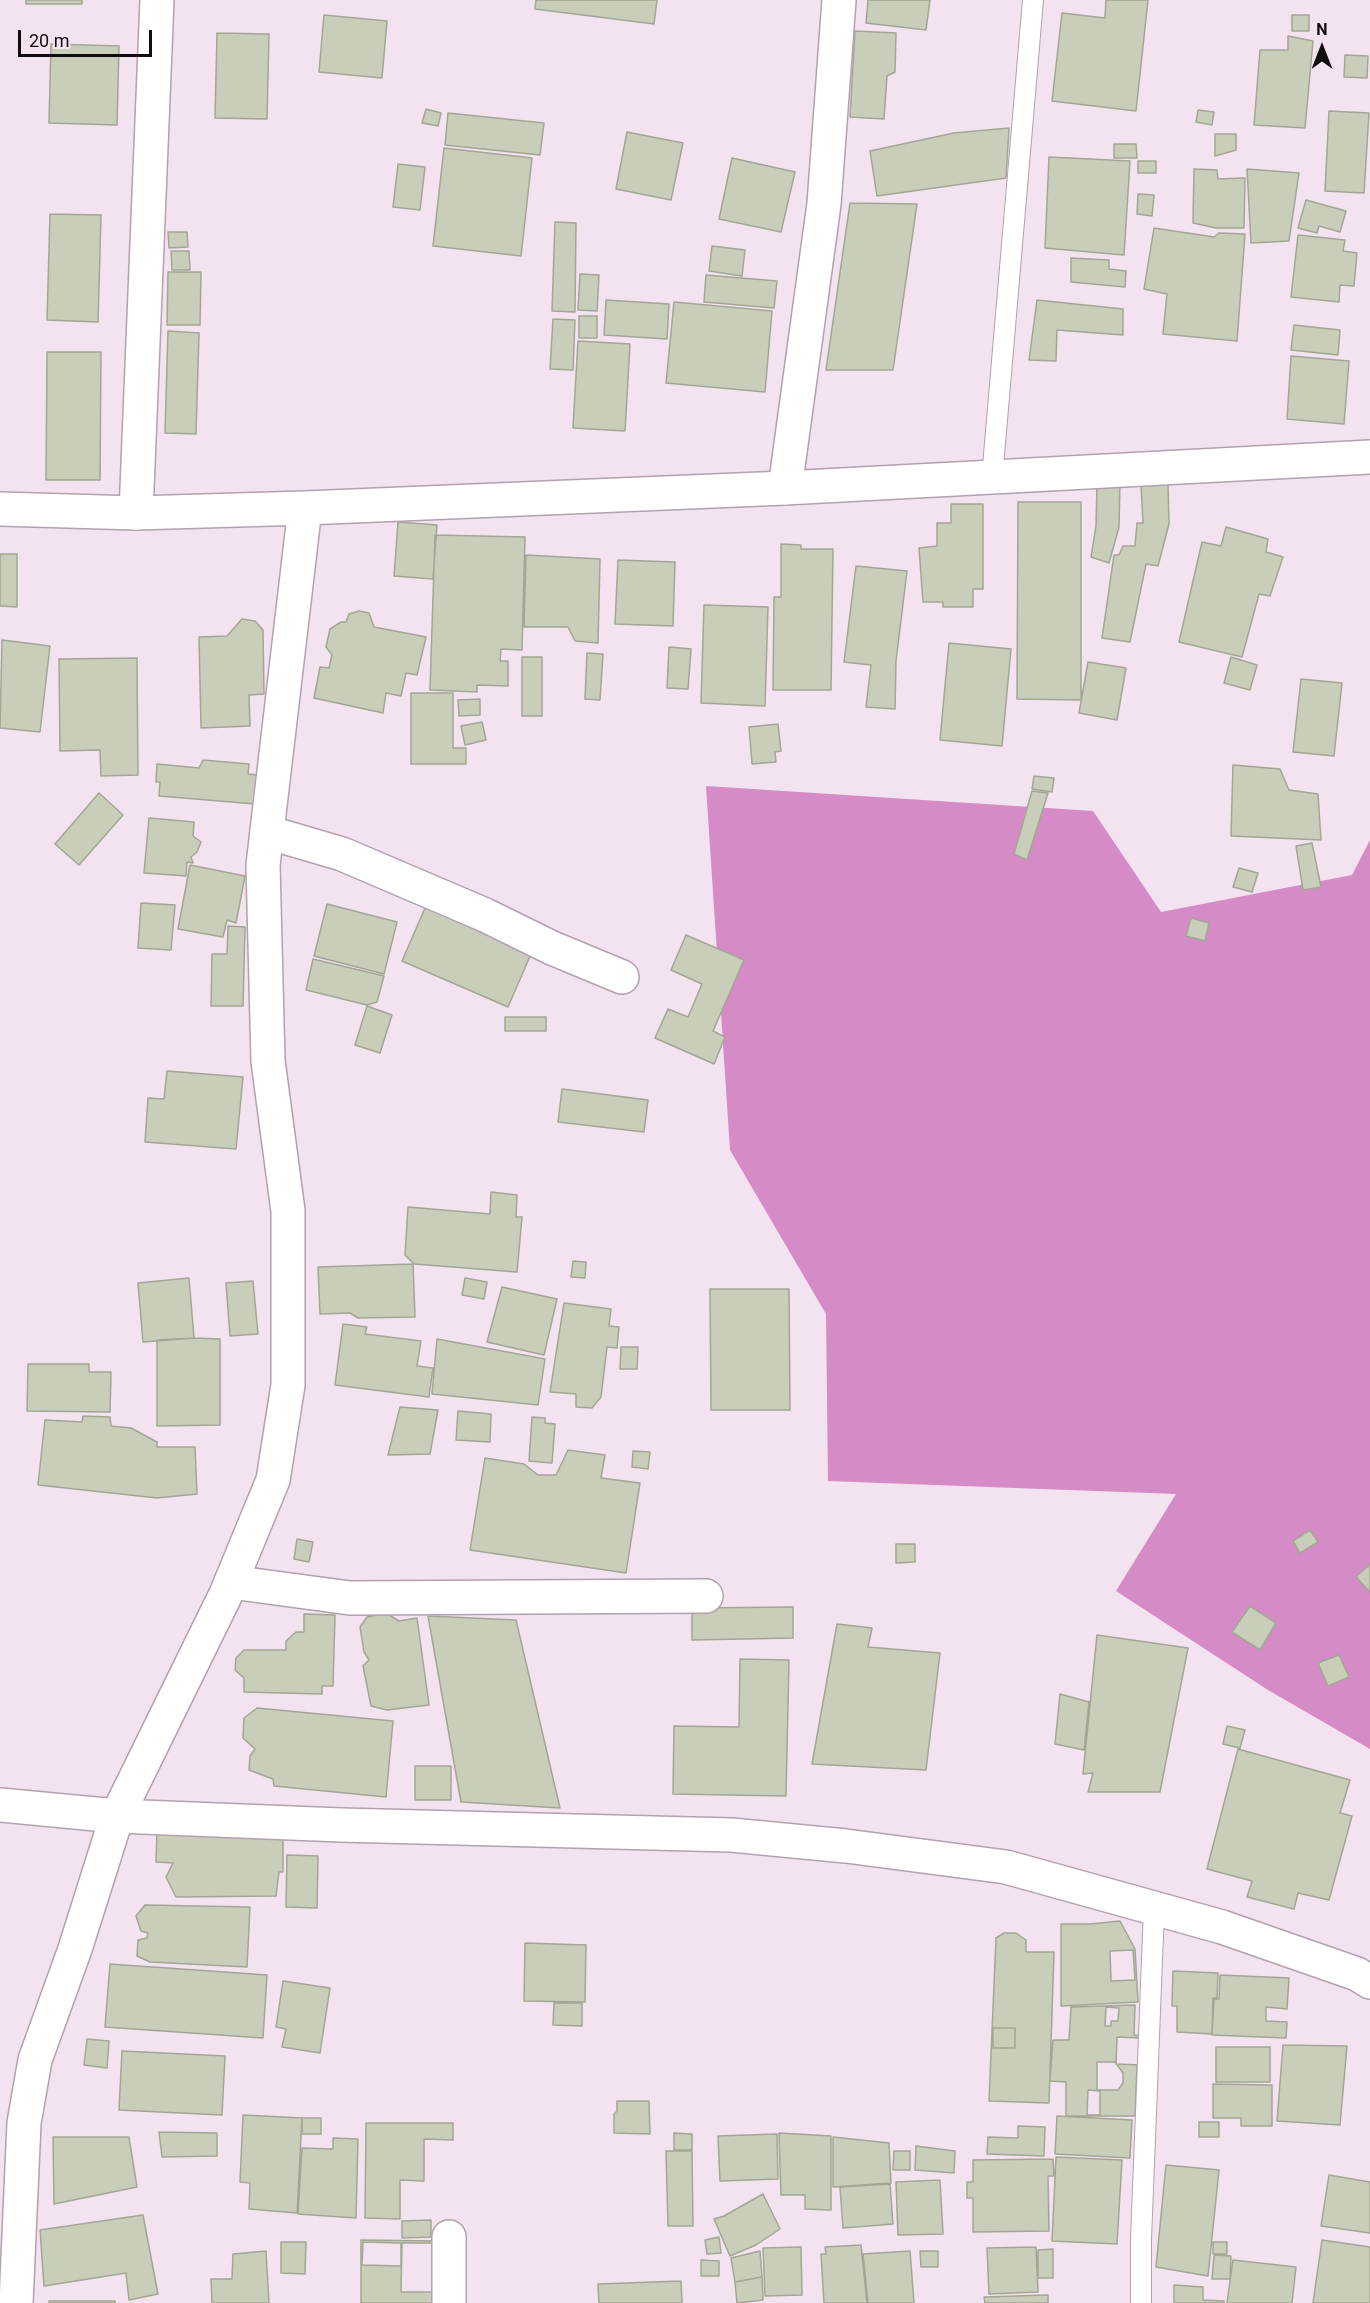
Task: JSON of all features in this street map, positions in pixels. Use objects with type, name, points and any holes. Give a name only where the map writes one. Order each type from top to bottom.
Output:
[{"type":"street","points":[[136,513],[157,0]]},
{"type":"street","points":[[785,488],[824,204],[838,0]]},
{"type":"street","points":[[0,509],[136,513],[305,507],[785,488],[1370,458]]},
{"type":"street","points":[[16,2303],[24,2123],[35,2060],[75,1948],[117,1816],[231,1582],[273,1480],[288,1385],[288,1211],[268,1061],[263,865],[305,507]]},
{"type":"street","points":[[267,832],[342,854],[622,977]]},
{"type":"street","points":[[231,1582],[350,1598],[706,1596]]},
{"type":"street","points":[[0,1805],[117,1816],[364,1826],[731,1835],[846,1846],[1006,1867],[1222,1926],[1357,1974],[1370,1982]]},
{"type":"street","points":[[449,2237],[449,2303]]},
{"type":"lane","points":[[992,478],[1033,0]]},
{"type":"lane","points":[[1141,2303],[1141,2239],[1154,1909]]},
{"type":"shaded area","points":[[706,786],[1093,811],[1161,912],[1352,875],[1370,840],[1370,1749],[1268,1690],[1116,1591],[1176,1494],[828,1481],[826,1314],[730,1150]]},
{"type":"building","points":[[26,0],[82,0],[82,4],[26,4]]},
{"type":"building","points":[[536,0],[657,0],[654,24],[535,9]]},
{"type":"building","points":[[868,0],[930,0],[926,30],[866,23]]},
{"type":"building","points":[[1106,0],[1148,0],[1136,111],[1052,101],[1062,13],[1105,18]]},
{"type":"building","points":[[324,15],[387,21],[382,78],[319,72]]},
{"type":"building","points":[[1292,15],[1309,15],[1309,31],[1292,31]]},
{"type":"building","points":[[855,31],[896,33],[895,72],[887,76],[884,119],[850,117]]},
{"type":"building","points":[[217,33],[269,34],[267,119],[215,118]]},
{"type":"building","points":[[1288,36],[1313,41],[1305,128],[1254,125],[1260,50],[1288,50]]},
{"type":"building","points":[[51,44],[119,46],[117,125],[49,123]]},
{"type":"building","points":[[1345,55],[1368,56],[1367,78],[1344,77]]},
{"type":"building","points":[[426,109],[441,113],[438,126],[422,123]]},
{"type":"building","points":[[1198,110],[1214,112],[1212,125],[1196,122]]},
{"type":"building","points":[[1329,111],[1369,113],[1364,193],[1325,191]]},
{"type":"building","points":[[448,113],[544,123],[540,155],[445,145]]},
{"type":"building","points":[[1009,128],[1006,178],[877,196],[870,151],[954,133]]},
{"type":"building","points":[[627,132],[683,143],[671,200],[616,189]]},
{"type":"building","points":[[1215,134],[1236,134],[1236,150],[1215,156]]},
{"type":"building","points":[[1114,144],[1136,144],[1137,158],[1114,158]]},
{"type":"building","points":[[444,148],[532,158],[521,256],[433,246]]},
{"type":"building","points":[[1049,157],[1130,161],[1124,255],[1045,248]]},
{"type":"building","points":[[732,158],[795,172],[781,232],[719,219]]},
{"type":"building","points":[[1138,161],[1156,161],[1156,173],[1138,173]]},
{"type":"building","points":[[398,164],[425,167],[420,210],[393,207]]},
{"type":"building","points":[[1194,169],[1217,170],[1218,179],[1245,178],[1244,228],[1216,228],[1193,223]]},
{"type":"building","points":[[1247,169],[1299,173],[1289,241],[1251,243]]},
{"type":"building","points":[[1138,194],[1154,195],[1152,216],[1137,214]]},
{"type":"building","points":[[1306,200],[1346,211],[1340,232],[1319,226],[1317,233],[1298,228]]},
{"type":"building","points":[[850,203],[917,204],[893,370],[826,370]]},
{"type":"building","points":[[50,214],[101,215],[98,322],[47,320]]},
{"type":"building","points":[[555,222],[576,223],[575,312],[552,311]]},
{"type":"building","points":[[1154,228],[1214,237],[1219,233],[1245,234],[1237,341],[1163,334],[1167,294],[1144,289]]},
{"type":"building","points":[[168,232],[187,232],[188,247],[169,248]]},
{"type":"building","points":[[1298,235],[1345,240],[1343,251],[1357,253],[1354,286],[1340,285],[1339,302],[1291,297]]},
{"type":"building","points":[[712,246],[745,250],[742,276],[709,271]]},
{"type":"building","points":[[171,251],[189,251],[190,270],[172,270]]},
{"type":"building","points":[[1071,258],[1109,260],[1109,269],[1126,271],[1125,287],[1071,282]]},
{"type":"building","points":[[168,272],[201,272],[200,325],[167,325]]},
{"type":"building","points":[[580,274],[599,275],[597,311],[578,310]]},
{"type":"building","points":[[706,275],[777,281],[774,308],[704,302]]},
{"type":"building","points":[[606,300],[669,304],[667,339],[604,335]]},
{"type":"building","points":[[1037,300],[1123,309],[1123,335],[1057,330],[1056,361],[1029,360]]},
{"type":"building","points":[[674,302],[772,311],[765,392],[666,383]]},
{"type":"building","points":[[579,316],[597,316],[597,338],[579,338]]},
{"type":"building","points":[[553,319],[575,320],[573,370],[550,369]]},
{"type":"building","points":[[1294,325],[1340,330],[1338,355],[1291,350]]},
{"type":"building","points":[[168,331],[199,333],[196,434],[165,433]]},
{"type":"building","points":[[578,341],[630,344],[625,431],[573,428]]},
{"type":"building","points":[[47,352],[101,352],[100,480],[46,480]]},
{"type":"building","points":[[1291,356],[1349,361],[1344,424],[1287,419]]},
{"type":"building","points":[[1097,483],[1120,483],[1119,527],[1109,563],[1091,557],[1096,526]]},
{"type":"building","points":[[1168,484],[1169,524],[1158,566],[1146,564],[1130,642],[1102,638],[1114,555],[1119,555],[1123,546],[1135,546],[1137,523],[1143,523],[1141,485]]},
{"type":"building","points":[[1018,502],[1081,502],[1081,700],[1017,699]]},
{"type":"building","points":[[951,504],[983,504],[983,589],[973,589],[973,607],[943,607],[943,602],[923,602],[919,548],[937,546],[937,523],[951,523]]},
{"type":"building","points":[[398,522],[437,525],[433,579],[394,576]]},
{"type":"building","points":[[1226,527],[1268,539],[1266,552],[1283,557],[1270,596],[1259,594],[1242,657],[1179,642],[1202,542],[1221,546]]},
{"type":"building","points":[[435,535],[525,537],[522,650],[501,649],[500,661],[508,661],[508,686],[477,685],[477,692],[430,690]]},
{"type":"building","points":[[781,544],[801,545],[801,549],[833,549],[831,690],[773,690],[774,597],[781,597]]},
{"type":"building","points":[[0,554],[17,554],[17,607],[0,606]]},
{"type":"building","points":[[526,555],[600,559],[598,643],[575,641],[568,627],[524,627]]},
{"type":"building","points":[[618,560],[675,562],[673,626],[615,624]]},
{"type":"building","points":[[856,566],[907,571],[896,661],[895,709],[866,707],[871,665],[844,662]]},
{"type":"building","points":[[704,605],[768,607],[765,706],[701,703]]},
{"type":"building","points":[[359,611],[369,613],[374,627],[426,637],[417,675],[406,673],[401,696],[386,693],[383,713],[314,698],[320,667],[329,668],[332,655],[326,647],[330,629],[341,622],[346,622],[349,614]]},
{"type":"building","points":[[242,619],[255,621],[263,630],[264,694],[249,695],[250,726],[201,728],[199,637],[227,636]]},
{"type":"building","points":[[2,640],[50,646],[40,732],[0,728]]},
{"type":"building","points":[[949,643],[1011,649],[1002,746],[940,740]]},
{"type":"building","points":[[669,647],[691,649],[688,689],[667,688]]},
{"type":"building","points":[[587,653],[603,654],[600,700],[585,699]]},
{"type":"building","points":[[522,657],[542,657],[542,716],[522,716]]},
{"type":"building","points":[[1231,657],[1257,665],[1250,690],[1224,683]]},
{"type":"building","points":[[137,658],[138,775],[101,776],[100,750],[60,751],[59,659]]},
{"type":"building","points":[[1088,662],[1126,668],[1117,720],[1079,713]]},
{"type":"building","points":[[1301,679],[1342,683],[1334,756],[1293,752]]},
{"type":"building","points":[[411,693],[453,693],[453,748],[466,748],[466,764],[411,764]]},
{"type":"building","points":[[480,699],[480,715],[459,716],[458,700]]},
{"type":"building","points":[[482,722],[486,740],[465,745],[461,726]]},
{"type":"building","points":[[778,724],[781,751],[775,752],[776,762],[752,764],[749,727]]},
{"type":"building","points":[[203,760],[249,764],[248,774],[258,775],[255,804],[159,796],[160,782],[156,782],[157,764],[199,768]]},
{"type":"building","points":[[1233,765],[1280,769],[1289,790],[1318,794],[1321,840],[1231,836]]},
{"type":"building","points":[[1034,776],[1054,778],[1052,792],[1032,789]]},
{"type":"building","points":[[1032,791],[1048,793],[1027,860],[1014,854]]},
{"type":"building","points":[[99,793],[123,815],[79,865],[55,844]]},
{"type":"building","points":[[149,818],[194,822],[193,836],[201,842],[197,852],[191,857],[193,863],[187,862],[186,876],[144,873]]},
{"type":"building","points":[[1312,843],[1321,887],[1303,890],[1296,846]]},
{"type":"building","points":[[190,865],[245,876],[236,923],[227,920],[223,937],[178,929]]},
{"type":"building","points":[[1239,868],[1258,873],[1252,892],[1233,887]]},
{"type":"building","points":[[428,901],[534,947],[508,1007],[402,961]]},
{"type":"building","points":[[141,903],[175,905],[171,950],[138,948]]},
{"type":"building","points":[[327,904],[397,922],[384,974],[314,956]]},
{"type":"building","points":[[1191,918],[1209,923],[1205,941],[1186,936]]},
{"type":"building","points":[[228,926],[245,927],[243,1006],[211,1006],[212,954],[227,954]]},
{"type":"building","points":[[686,935],[744,960],[713,1031],[725,1037],[714,1064],[655,1038],[668,1009],[688,1017],[702,984],[671,970]]},
{"type":"building","points":[[313,959],[384,976],[377,1002],[367,1005],[306,990]]},
{"type":"building","points":[[367,1006],[392,1015],[380,1053],[355,1045]]},
{"type":"building","points":[[505,1017],[546,1017],[546,1031],[505,1031]]},
{"type":"building","points":[[167,1071],[243,1077],[236,1149],[145,1142],[148,1098],[164,1099]]},
{"type":"building","points":[[562,1089],[648,1100],[644,1132],[558,1122]]},
{"type":"building","points":[[491,1192],[517,1195],[516,1217],[522,1217],[517,1272],[414,1264],[405,1255],[408,1207],[490,1214]]},
{"type":"building","points":[[573,1261],[586,1262],[585,1278],[571,1277]]},
{"type":"building","points":[[413,1264],[415,1317],[358,1318],[350,1313],[320,1314],[318,1267]]},
{"type":"building","points":[[189,1278],[194,1338],[143,1342],[138,1283]]},
{"type":"building","points":[[465,1278],[487,1282],[484,1299],[462,1295]]},
{"type":"building","points":[[253,1281],[258,1334],[230,1336],[226,1283]]},
{"type":"building","points":[[502,1287],[557,1299],[544,1355],[487,1342]]},
{"type":"building","points":[[710,1289],[789,1289],[790,1410],[711,1410]]},
{"type":"building","points":[[564,1303],[611,1309],[609,1326],[619,1327],[617,1348],[607,1347],[601,1397],[592,1408],[576,1407],[576,1394],[550,1392]]},
{"type":"building","points":[[343,1324],[367,1327],[365,1334],[421,1341],[417,1366],[433,1368],[429,1397],[335,1385]]},
{"type":"building","points":[[220,1339],[220,1425],[157,1426],[157,1340]]},
{"type":"building","points":[[437,1339],[545,1359],[538,1405],[432,1394]]},
{"type":"building","points":[[621,1347],[638,1347],[637,1369],[620,1369]]},
{"type":"building","points":[[28,1364],[89,1364],[89,1372],[111,1372],[110,1412],[27,1411]]},
{"type":"building","points":[[400,1407],[438,1410],[430,1454],[388,1455]]},
{"type":"building","points":[[458,1411],[491,1414],[490,1442],[456,1440]]},
{"type":"building","points":[[83,1416],[110,1417],[111,1426],[131,1428],[157,1442],[157,1447],[195,1447],[197,1494],[157,1498],[38,1485],[45,1420],[82,1422]]},
{"type":"building","points":[[532,1417],[545,1418],[545,1423],[555,1424],[552,1463],[529,1461]]},
{"type":"building","points":[[568,1450],[605,1455],[601,1478],[640,1483],[626,1573],[470,1550],[485,1458],[524,1464],[538,1475],[556,1475]]},
{"type":"building","points":[[633,1451],[650,1452],[648,1469],[632,1467]]},
{"type":"building","points":[[1310,1530],[1318,1542],[1300,1553],[1293,1541]]},
{"type":"building","points":[[297,1539],[313,1542],[309,1562],[294,1559]]},
{"type":"building","points":[[896,1544],[915,1544],[915,1562],[896,1563]]},
{"type":"building","points":[[1370,1564],[1370,1592],[1356,1577]]},
{"type":"building","points":[[1250,1606],[1276,1623],[1260,1650],[1232,1632]]},
{"type":"building","points":[[793,1607],[793,1638],[692,1640],[692,1608]]},
{"type":"building","points":[[386,1613],[399,1621],[417,1618],[429,1705],[387,1710],[371,1706],[363,1666],[369,1660],[364,1652],[360,1627],[367,1617]]},
{"type":"building","points":[[304,1614],[335,1615],[333,1686],[322,1686],[322,1694],[244,1692],[244,1678],[235,1670],[236,1658],[244,1650],[286,1650],[286,1641],[296,1632],[304,1632]]},
{"type":"building","points":[[428,1616],[516,1620],[560,1808],[461,1802]]},
{"type":"building","points":[[837,1624],[872,1628],[868,1647],[940,1653],[926,1770],[812,1764]]},
{"type":"building","points":[[1097,1635],[1188,1648],[1160,1792],[1088,1792],[1093,1773],[1083,1774]]},
{"type":"building","points":[[1339,1655],[1349,1677],[1328,1686],[1318,1663]]},
{"type":"building","points":[[740,1659],[789,1660],[786,1796],[673,1794],[674,1726],[739,1727]]},
{"type":"building","points":[[1060,1694],[1089,1702],[1084,1750],[1055,1744]]},
{"type":"building","points":[[257,1708],[393,1721],[386,1797],[274,1786],[273,1779],[249,1770],[250,1756],[255,1749],[243,1738],[244,1718]]},
{"type":"building","points":[[1227,1726],[1245,1730],[1240,1748],[1223,1744]]},
{"type":"building","points":[[1238,1749],[1350,1780],[1340,1813],[1352,1816],[1329,1900],[1298,1893],[1294,1909],[1247,1897],[1252,1881],[1207,1869]]},
{"type":"building","points":[[415,1766],[451,1766],[451,1800],[415,1800]]},
{"type":"building","points":[[157,1831],[283,1838],[283,1872],[279,1872],[276,1896],[176,1897],[166,1877],[173,1863],[156,1862]]},
{"type":"building","points":[[287,1855],[318,1856],[317,1908],[286,1907]]},
{"type":"building","points":[[145,1905],[250,1907],[247,1967],[150,1962],[137,1956],[138,1940],[147,1938],[148,1933],[141,1931],[136,1916]]},
{"type":"building","points":[[1120,1921],[1135,1949],[1138,2002],[1061,2006],[1061,1924]],"holes":[[[1133,1950],[1135,1980],[1111,1981],[1110,1951]]]},
{"type":"building","points":[[1004,1933],[1016,1933],[1026,1940],[1026,1952],[1054,1952],[1049,2103],[989,2101],[996,1938]],"holes":[[[993,2028],[1015,2028],[1015,2048],[993,2048]]]},
{"type":"building","points":[[525,1943],[586,1945],[585,2002],[524,2001]]},
{"type":"building","points":[[110,1964],[267,1975],[263,2038],[105,2027]]},
{"type":"building","points":[[1173,1971],[1218,1973],[1217,1998],[1213,1998],[1212,2034],[1177,2032],[1177,2006],[1172,2006]]},
{"type":"building","points":[[1220,1975],[1289,1978],[1287,2009],[1266,2007],[1266,2021],[1287,2022],[1286,2038],[1212,2035],[1214,1999],[1219,1999]]},
{"type":"building","points":[[283,1981],[330,1988],[320,2053],[282,2047],[286,2029],[276,2027]]},
{"type":"building","points":[[554,2003],[582,2003],[582,2026],[553,2025]]},
{"type":"building","points":[[1135,2005],[1134,2035],[1142,2036],[1142,2066],[1137,2066],[1135,2116],[1066,2116],[1066,2082],[1050,2081],[1053,2040],[1069,2040],[1071,2007]],"holes":[[[1106,2007],[1119,2008],[1118,2021],[1111,2021],[1111,2026],[1105,2026]],[[1117,2037],[1141,2038],[1141,2065],[1116,2064],[1123,2073],[1123,2083],[1118,2090],[1097,2090],[1097,2062],[1116,2063]],[[1088,2090],[1100,2091],[1100,2115],[1087,2115]]]},
{"type":"building","points":[[993,2028],[1015,2028],[1015,2048],[993,2048]]},
{"type":"building","points":[[87,2039],[109,2041],[107,2068],[84,2065]]},
{"type":"building","points":[[1283,2045],[1347,2046],[1340,2125],[1277,2121]]},
{"type":"building","points":[[1216,2047],[1270,2047],[1270,2082],[1216,2082]]},
{"type":"building","points":[[122,2051],[225,2056],[222,2115],[119,2110]]},
{"type":"building","points":[[1213,2084],[1272,2085],[1272,2126],[1241,2126],[1241,2118],[1213,2118]]},
{"type":"building","points":[[617,2101],[649,2101],[650,2134],[614,2133]]},
{"type":"building","points":[[243,2115],[302,2118],[297,2213],[249,2209],[250,2183],[240,2182]]},
{"type":"building","points":[[1057,2116],[1132,2120],[1130,2158],[1055,2154]]},
{"type":"building","points":[[302,2118],[321,2118],[321,2134],[302,2134]]},
{"type":"building","points":[[1199,2122],[1219,2122],[1219,2137],[1199,2137]]},
{"type":"building","points":[[366,2123],[453,2123],[453,2140],[424,2139],[424,2181],[400,2180],[400,2219],[365,2218]]},
{"type":"building","points":[[1018,2126],[1045,2127],[1044,2156],[987,2154],[988,2137],[1018,2138]]},
{"type":"building","points":[[159,2132],[217,2133],[217,2156],[162,2157]]},
{"type":"building","points":[[674,2133],[692,2134],[692,2150],[674,2150]]},
{"type":"building","points":[[779,2133],[831,2136],[831,2210],[805,2209],[805,2195],[781,2195]]},
{"type":"building","points":[[777,2134],[778,2179],[720,2181],[718,2136]]},
{"type":"building","points":[[53,2137],[129,2137],[137,2187],[54,2204]]},
{"type":"building","points":[[833,2137],[889,2143],[891,2183],[833,2187]]},
{"type":"building","points":[[333,2138],[358,2139],[356,2218],[298,2214],[302,2148],[333,2149]]},
{"type":"building","points":[[916,2146],[955,2151],[954,2173],[915,2170]]},
{"type":"building","points":[[666,2151],[692,2151],[693,2226],[668,2226]]},
{"type":"building","points":[[894,2151],[910,2151],[910,2170],[893,2170]]},
{"type":"building","points":[[1056,2157],[1122,2160],[1117,2244],[1052,2241]]},
{"type":"building","points":[[1053,2159],[1054,2176],[1048,2176],[1049,2231],[973,2232],[973,2198],[967,2198],[967,2182],[973,2182],[973,2160]]},
{"type":"building","points":[[1166,2165],[1219,2170],[1208,2276],[1156,2267]]},
{"type":"building","points":[[1329,2175],[1370,2182],[1370,2233],[1321,2226]]},
{"type":"building","points":[[940,2180],[943,2234],[898,2235],[896,2182]]},
{"type":"building","points":[[890,2184],[893,2224],[843,2228],[840,2187]]},
{"type":"building","points":[[763,2194],[780,2229],[756,2245],[730,2256],[714,2219],[724,2216]]},
{"type":"building","points":[[143,2215],[158,2294],[129,2300],[126,2273],[44,2286],[40,2230]]},
{"type":"building","points":[[431,2220],[431,2237],[402,2238],[402,2221]]},
{"type":"building","points":[[719,2237],[721,2253],[707,2254],[705,2240]]},
{"type":"building","points":[[361,2240],[436,2241],[436,2303],[361,2303]],"holes":[[[363,2242],[401,2243],[401,2266],[362,2265]],[[402,2243],[435,2243],[434,2292],[401,2292]]]},
{"type":"building","points":[[1322,2240],[1370,2247],[1370,2303],[1313,2303]]},
{"type":"building","points":[[281,2242],[306,2242],[305,2274],[281,2273]]},
{"type":"building","points":[[1213,2242],[1227,2242],[1227,2254],[1213,2254]]},
{"type":"building","points":[[861,2245],[867,2303],[824,2303],[821,2254],[826,2254],[825,2247]]},
{"type":"building","points":[[801,2247],[802,2295],[765,2296],[763,2248]]},
{"type":"building","points":[[1036,2247],[1038,2292],[989,2294],[987,2248]]},
{"type":"building","points":[[1053,2249],[1053,2278],[1038,2278],[1038,2250]]},
{"type":"building","points":[[266,2251],[269,2303],[212,2303],[211,2279],[232,2279],[233,2254]]},
{"type":"building","points":[[760,2251],[762,2277],[735,2282],[731,2258]]},
{"type":"building","points":[[910,2251],[914,2303],[868,2303],[863,2254]]},
{"type":"building","points":[[920,2251],[938,2251],[938,2267],[921,2267]]},
{"type":"building","points":[[1214,2255],[1231,2256],[1230,2279],[1212,2279]]},
{"type":"building","points":[[701,2260],[719,2261],[719,2276],[701,2276]]},
{"type":"building","points":[[1233,2260],[1296,2267],[1292,2303],[1227,2303]]},
{"type":"building","points":[[762,2277],[763,2300],[737,2303],[735,2282]]},
{"type":"building","points":[[681,2281],[682,2303],[599,2303],[598,2284]]},
{"type":"building","points":[[1174,2285],[1203,2287],[1203,2300],[1224,2301],[1224,2303],[1174,2303]]},
{"type":"building","points":[[1048,2295],[1048,2303],[985,2303],[984,2297]]},
{"type":"building","points":[[49,2301],[115,2301],[115,2303],[49,2303]]}]
